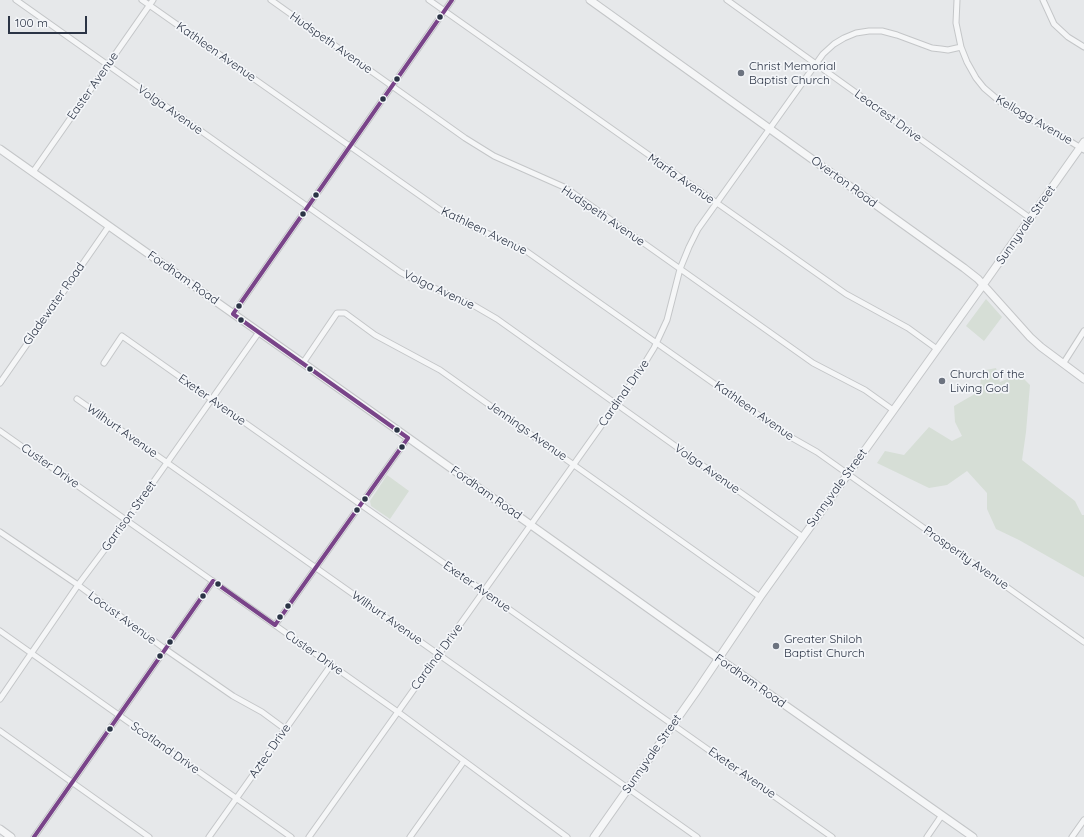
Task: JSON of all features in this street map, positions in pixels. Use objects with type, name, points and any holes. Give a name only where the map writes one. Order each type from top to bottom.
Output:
[{"type":"street","name":"Volga Avenue","points":[[16,0],[409,277],[485,312],[803,537]]},
{"type":"street","name":"Kathleen Avenue","points":[[142,0],[449,216],[526,251],[787,435],[817,452],[848,474]]},
{"type":"street","name":"Easter Avenue","points":[[33,172],[154,0]]},
{"type":"street","name":"Hudspeth Avenue","points":[[271,0],[494,156],[574,193],[813,363],[865,390],[893,410]]},
{"type":"street","name":"Marfa Avenue","points":[[429,0],[716,204],[846,294],[908,328],[937,349]]},
{"type":"street","points":[[233,314],[391,85],[452,0]]},
{"type":"street","name":"Overton Road","points":[[590,0],[946,254],[983,286],[1030,338],[1084,379]]},
{"type":"street","name":"Leacrest Drive","points":[[727,0],[1030,218]]},
{"type":"street","name":"Kellogg Avenue","points":[[957,0],[956,23],[961,47],[976,78],[992,96],[1004,105],[1083,146]]},
{"type":"street","points":[[1044,0],[1054,24],[1068,37],[1084,47]]},
{"type":"street","name":"Cardinal Drive","points":[[309,837],[638,374],[657,342],[671,308],[680,269],[695,234],[823,54],[834,44],[856,33],[869,31],[882,31],[897,35],[932,48],[941,49],[961,47]]},
{"type":"street","name":"Sunnyvale Street","points":[[594,837],[760,597],[1083,146]]},
{"type":"street","name":"Fordham Road","points":[[0,149],[973,837]]},
{"type":"street","name":"Gladewater Road","points":[[0,383],[109,226]]},
{"type":"street","name":"Jennings Avenue","points":[[303,363],[337,312],[345,313],[375,335],[440,370],[760,597]]},
{"type":"street","points":[[1064,364],[1084,331]]},
{"type":"street","name":"Garrison Street","points":[[0,699],[78,586],[126,521],[259,332]]},
{"type":"street","name":"Exeter Avenue","points":[[104,363],[122,336],[832,837]]},
{"type":"street","name":"Wilhurt Avenue","points":[[77,399],[697,837]]},
{"type":"street","name":"Custer Drive","points":[[0,431],[398,712],[567,837]]},
{"type":"street","points":[[274,625],[408,438]]},
{"type":"street","name":"Prosperity Avenue","points":[[848,474],[1084,642]]},
{"type":"street","name":"Locust Avenue","points":[[0,532],[165,649],[233,696],[262,712],[285,729]]},
{"type":"street","points":[[34,837],[213,580]]},
{"type":"street","name":"Scotland Drive","points":[[0,631],[292,837]]},
{"type":"street","name":"Aztec Drive","points":[[209,837],[331,665]]},
{"type":"street","points":[[0,731],[149,837]]},
{"type":"street","points":[[410,837],[464,761]]},
{"type":"street","points":[[927,837],[942,815]]},
{"type":"street","points":[[1072,837],[1084,820]]},
{"type":"street","points":[[0,829],[11,837]]},
{"type":"shaded area","points":[[986,299],[1002,317],[984,341],[966,326]]},
{"type":"shaded area","points":[[996,368],[1000,382],[1019,374],[1030,385],[1022,460],[1075,501],[1082,515],[1084,515],[1084,577],[1019,540],[996,529],[987,509],[987,493],[967,471],[947,485],[929,488],[877,463],[885,451],[904,455],[929,427],[952,441],[962,436],[955,422],[954,406],[980,391],[981,371]]},
{"type":"shaded area","points":[[387,475],[409,491],[390,519],[371,506],[370,501]]},
{"type":"transit line","points":[[233,314],[452,0]]},
{"type":"transit line","points":[[233,314],[408,438]]},
{"type":"transit line","points":[[275,625],[408,438]]},
{"type":"transit line","points":[[213,581],[275,625]]},
{"type":"transit line","points":[[34,837],[213,581]]},
{"type":"place","name":"Christ Memorial Baptist Church","points":[[741,73]]},
{"type":"place","name":"Church of the Living God","points":[[942,381]]},
{"type":"place","name":"Greater Shiloh Baptist Church","points":[[776,646]]}]
